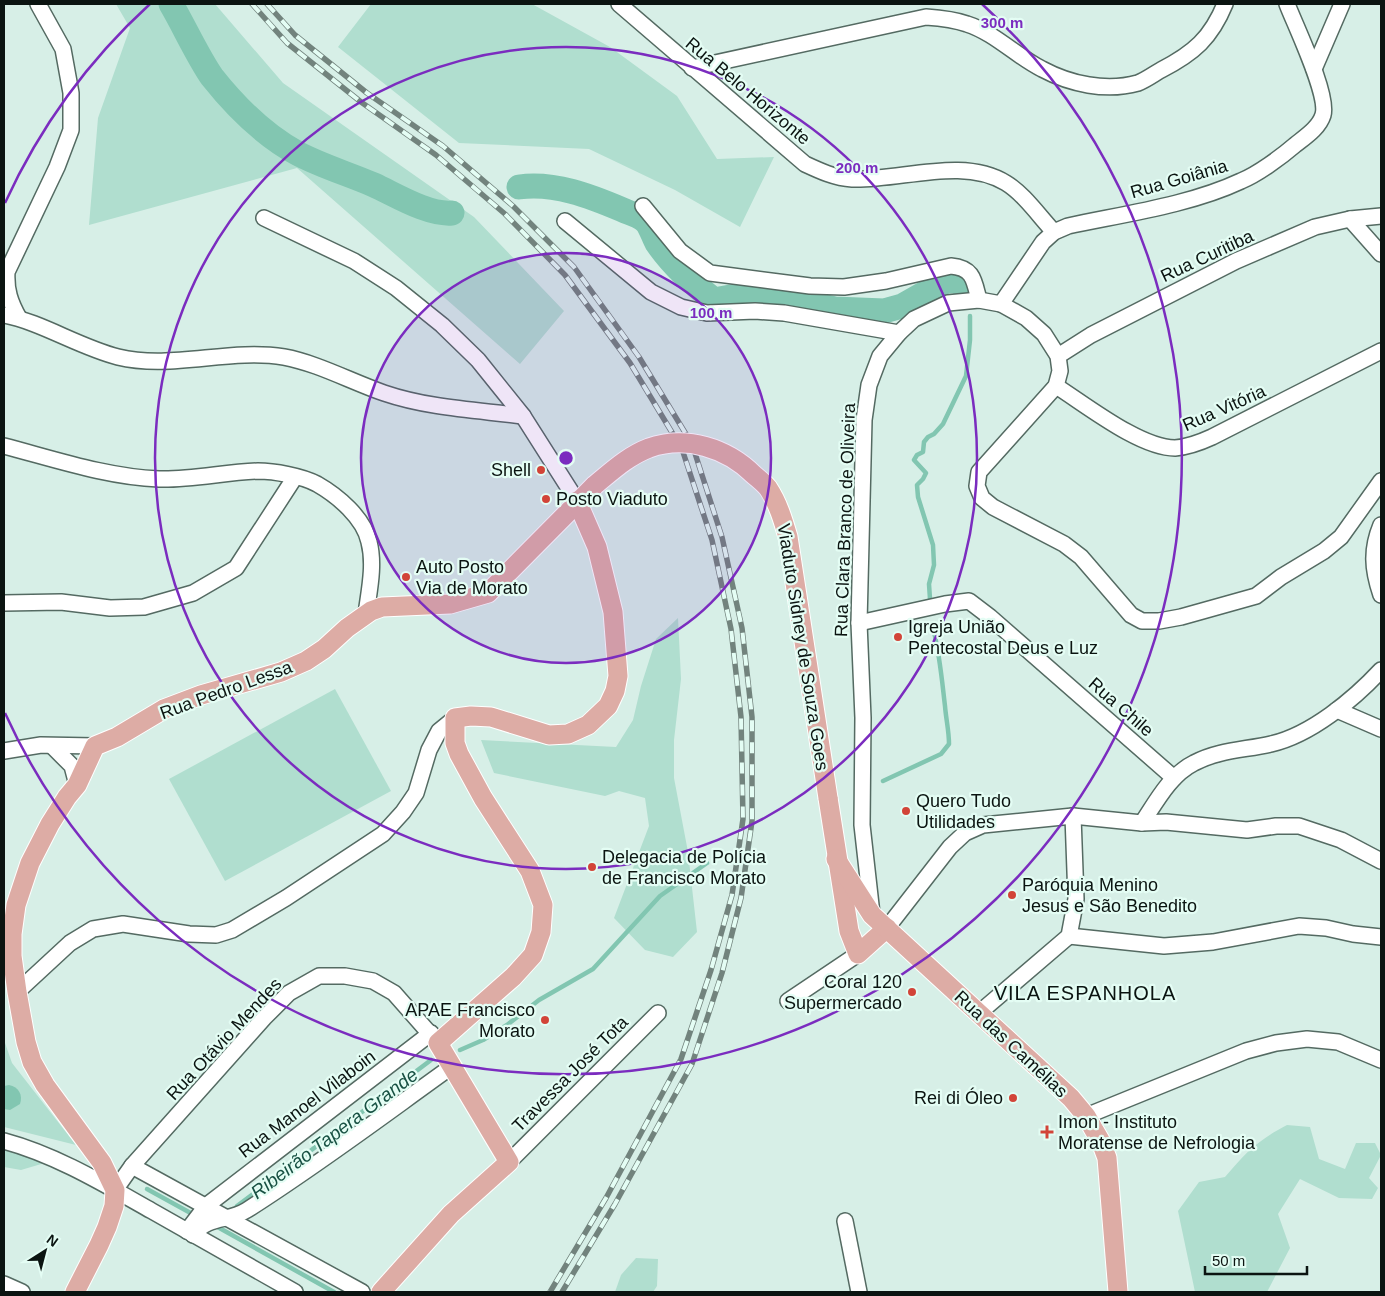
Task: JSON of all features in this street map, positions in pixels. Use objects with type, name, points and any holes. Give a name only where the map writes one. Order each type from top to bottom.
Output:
[{"type":"main road","name":"Viaduto Sidney de Souza Goes","points":[[577,501],[624,461],[649,448],[670,444],[694,443],[717,449],[744,464],[767,487],[780,511],[788,537],[836,859],[849,931],[858,954]]},
{"type":"main road","name":"Rua Pedro Lessa","points":[[95,746],[117,737],[164,709],[201,695],[281,672],[306,660],[324,649],[366,614],[382,607],[450,604],[488,594],[577,501]]},
{"type":"main road","points":[[381,1292],[451,1214],[509,1162],[434,1038],[513,977],[534,954],[541,932],[543,905],[530,871],[483,798],[459,754],[455,744],[455,718],[471,716],[491,717],[549,735],[568,734],[588,725],[608,706],[615,691],[618,676],[613,612],[597,547],[577,501]]},
{"type":"main road","points":[[75,1292],[107,1227],[114,1206],[115,1190],[102,1162],[45,1085],[32,1062],[26,1042],[17,992],[12,956],[12,934],[16,905],[30,863],[50,824],[67,796],[77,785],[95,746]]},
{"type":"main road","name":"Rua das Camélias","points":[[836,859],[872,915],[1051,1079],[1086,1116],[1101,1142],[1106,1158],[1118,1292]]},
{"type":"main road","points":[[858,954],[887,928]]},
{"type":"street","points":[[38,4],[63,49],[72,93],[71,130],[57,167],[7,272],[6,286],[11,317],[117,357],[155,362],[238,354],[260,354],[286,358],[385,393],[421,403],[522,416]]},
{"type":"street","name":"Rua Belo Horizonte","points":[[619,4],[805,164],[830,175],[851,179],[885,178],[960,169],[987,174],[1007,183],[1054,232]]},
{"type":"street","points":[[692,68],[926,17],[948,18],[988,33],[1041,69],[1072,81],[1102,88],[1138,82],[1173,64],[1201,45],[1217,24],[1226,4]]},
{"type":"street","name":"Rua Goiânia","points":[[1000,304],[1043,242],[1054,232],[1068,226],[1189,200],[1242,181],[1287,151],[1314,130],[1323,114],[1323,100],[1314,69],[1286,4]]},
{"type":"street","points":[[1314,69],[1342,4]]},
{"type":"street","points":[[643,206],[680,251],[710,274],[810,286],[844,287],[886,282],[951,266],[960,267],[968,271],[974,280],[979,300]]},
{"type":"street","name":"Rua Curitiba","points":[[1058,356],[1091,335],[1236,261],[1316,227],[1350,219],[1381,216]]},
{"type":"street","points":[[264,218],[354,261],[396,288],[442,325],[478,360],[522,416],[577,501]]},
{"type":"street","points":[[1350,219],[1381,254]]},
{"type":"street","points":[[565,221],[651,292],[681,307],[707,312],[755,311],[784,313],[899,333]]},
{"type":"street","name":"Rua Clara Branco de Oliveira","points":[[872,915],[862,825],[863,718],[859,623],[864,420],[868,385],[880,356],[899,333],[914,319],[948,303],[979,300],[1000,304],[1026,318],[1044,334],[1058,356]]},
{"type":"street","name":"Rua Vitória","points":[[1056,386],[1145,442],[1173,448],[1194,445],[1212,437],[1381,351]]},
{"type":"street","points":[[1058,356],[1060,371],[1056,386],[979,472],[977,486],[982,498],[993,507],[1064,544],[1081,557],[1131,615],[1142,621],[1159,622],[1181,618],[1256,596],[1324,551],[1341,537],[1381,481]]},
{"type":"street","points":[[4,446],[124,476],[161,479],[194,478],[259,471],[295,476],[316,484],[336,498],[359,520],[370,542],[371,568],[366,614]]},
{"type":"street","points":[[4,603],[61,602],[110,608],[144,607],[193,594],[236,568],[295,476]]},
{"type":"street","points":[[1381,525],[1375,540],[1373,562],[1381,594]]},
{"type":"street","name":"Rua Chile","points":[[859,623],[945,604],[969,601],[990,617],[1174,778]]},
{"type":"street","points":[[1142,823],[1174,778],[1193,763],[1218,753],[1272,744],[1294,737],[1337,710],[1381,670]]},
{"type":"street","points":[[1337,710],[1381,729]]},
{"type":"street","points":[[17,992],[70,943],[93,930],[123,924],[189,934],[216,934],[232,930],[286,898],[383,834],[403,812],[416,793],[429,750],[439,731],[455,718]]},
{"type":"street","points":[[4,751],[41,745],[95,746]]},
{"type":"street","points":[[52,746],[72,766],[77,785]]},
{"type":"street","points":[[979,1013],[1070,936],[1076,899],[1073,816]]},
{"type":"street","points":[[887,928],[950,846],[965,833],[983,825],[1073,816],[1247,830],[1276,826],[1299,826],[1341,840],[1381,861]]},
{"type":"street","points":[[1070,936],[1164,946],[1213,942],[1299,926],[1326,928],[1353,934],[1381,937]]},
{"type":"street","points":[[788,1001],[858,954]]},
{"type":"street","name":"Rua Otávio Mendes","points":[[115,1190],[132,1166],[289,993],[319,976],[346,976],[373,981],[394,993],[434,1038]]},
{"type":"street","name":"Travessa José Tota","points":[[509,1162],[658,1013]]},
{"type":"street","name":"Rua Manoel Vilaboin","points":[[190,1233],[206,1206],[434,1038]]},
{"type":"street","points":[[1086,1116],[1246,1051],[1276,1043],[1307,1039],[1338,1042],[1381,1060]]},
{"type":"street","points":[[190,1233],[206,1223],[245,1211],[312,1168],[452,1067]]},
{"type":"street","points":[[4,1141],[23,1146],[55,1159],[115,1190],[295,1292]]},
{"type":"street","points":[[132,1166],[362,1292]]},
{"type":"street","points":[[845,1221],[859,1292]]},
{"type":"street","points":[[4,1284],[22,1292]]},
{"type":"shaded area","points":[[116,4],[215,4],[283,83],[474,217],[564,311],[520,364],[297,168],[89,225],[98,118],[130,28]]},
{"type":"shaded area","points":[[371,4],[532,4],[610,47],[677,96],[717,159],[774,157],[740,227],[675,190],[589,149],[459,143],[338,47]]},
{"type":"shaded area","points":[[678,618],[681,679],[674,740],[674,778],[688,852],[697,932],[673,957],[645,950],[614,918],[649,826],[645,798],[619,791],[605,796],[494,773],[481,740],[616,747],[633,720],[641,686],[656,639]]},
{"type":"shaded area","points":[[335,689],[391,791],[225,881],[169,779]]},
{"type":"shaded area","points":[[4,1040],[12,1063],[76,1145],[4,1127]]},
{"type":"shaded area","points":[[9,1085],[18,1090],[21,1098],[20,1104],[10,1110],[4,1109],[4,1086]]},
{"type":"shaded area","points":[[1287,1125],[1310,1127],[1319,1159],[1345,1169],[1356,1143],[1375,1143],[1381,1155],[1369,1178],[1378,1188],[1372,1199],[1339,1198],[1300,1179],[1278,1214],[1290,1248],[1267,1292],[1195,1292],[1178,1211],[1199,1182],[1225,1177],[1253,1147]]},
{"type":"shaded area","points":[[4,1148],[48,1162],[21,1170],[4,1167]]},
{"type":"shaded area","points":[[636,1258],[658,1259],[657,1286],[653,1292],[615,1292],[621,1275]]},
{"type":"waterway","name":"Ribeirão Tapera Grande","points":[[171,4],[212,77],[230,99],[273,138],[306,158],[374,185],[412,204],[433,211],[452,213]]},
{"type":"waterway","name":"Ribeirão Tapera Grande","points":[[519,187],[559,188],[572,191],[639,217],[648,224],[657,243],[669,259],[714,300],[751,291],[774,294],[834,309],[884,311],[902,306],[946,281],[956,281],[967,290]]},
{"type":"waterway","name":"Ribeirão Tapera Grande","points":[[930,599],[929,584],[934,565],[933,545],[918,497],[917,485],[926,473],[914,460],[917,455],[923,452],[924,442],[928,437],[934,434],[943,424],[966,376],[970,340],[970,316]]},
{"type":"waterway","name":"Ribeirão Tapera Grande","points":[[883,781],[941,754],[949,744],[941,669],[934,632]]},
{"type":"waterway","name":"Ribeirão Tapera Grande","points":[[460,1050],[483,1040],[507,1025],[539,1000],[593,969],[660,896],[707,863]]},
{"type":"waterway","name":"Ribeirão Tapera Grande","points":[[237,1206],[431,1060]]},
{"type":"waterway","points":[[147,1189],[196,1216]]},
{"type":"waterway","name":"Ribeirão Tapera Grande","points":[[214,1225],[334,1292]]},
{"type":"railway","points":[[252,4],[287,43],[361,102],[436,155],[505,214],[565,275],[630,363],[682,449],[712,540],[731,629],[741,717],[743,819],[732,895],[711,970],[681,1059],[606,1198],[550,1292]]},
{"type":"railway","points":[[267,4],[295,35],[367,93],[443,146],[513,206],[574,267],[639,357],[692,444],[722,537],[742,628],[752,717],[752,821],[741,898],[722,973],[692,1064],[615,1204],[562,1292]]},
{"type":"place","name":"Shell","points":[[541,470]]},
{"type":"place","name":"Posto Viaduto","points":[[546,499]]},
{"type":"place","name":"Auto Posto Via de Morato","points":[[406,577]]},
{"type":"place","name":"Igreja União Pentecostal Deus e Luz","points":[[898,637]]},
{"type":"place","name":"Quero Tudo Utilidades","points":[[906,811]]},
{"type":"place","name":"Delegacia de Polícia de Francisco Morato","points":[[592,867]]},
{"type":"place","name":"Paróquia Menino Jesus e São Benedito","points":[[1012,895]]},
{"type":"place","name":"Coral 120 Supermercado","points":[[912,992]]},
{"type":"place","name":"APAE Francisco Morato","points":[[545,1020]]},
{"type":"place","name":"Rei di Óleo","points":[[1013,1098]]},
{"type":"place","name":"Imon - Instituto Moratense de Nefrologia","points":[[1047,1132]]},
{"type":"district","name":"VILA ESPANHOLA","points":[[1085,993]]}]
